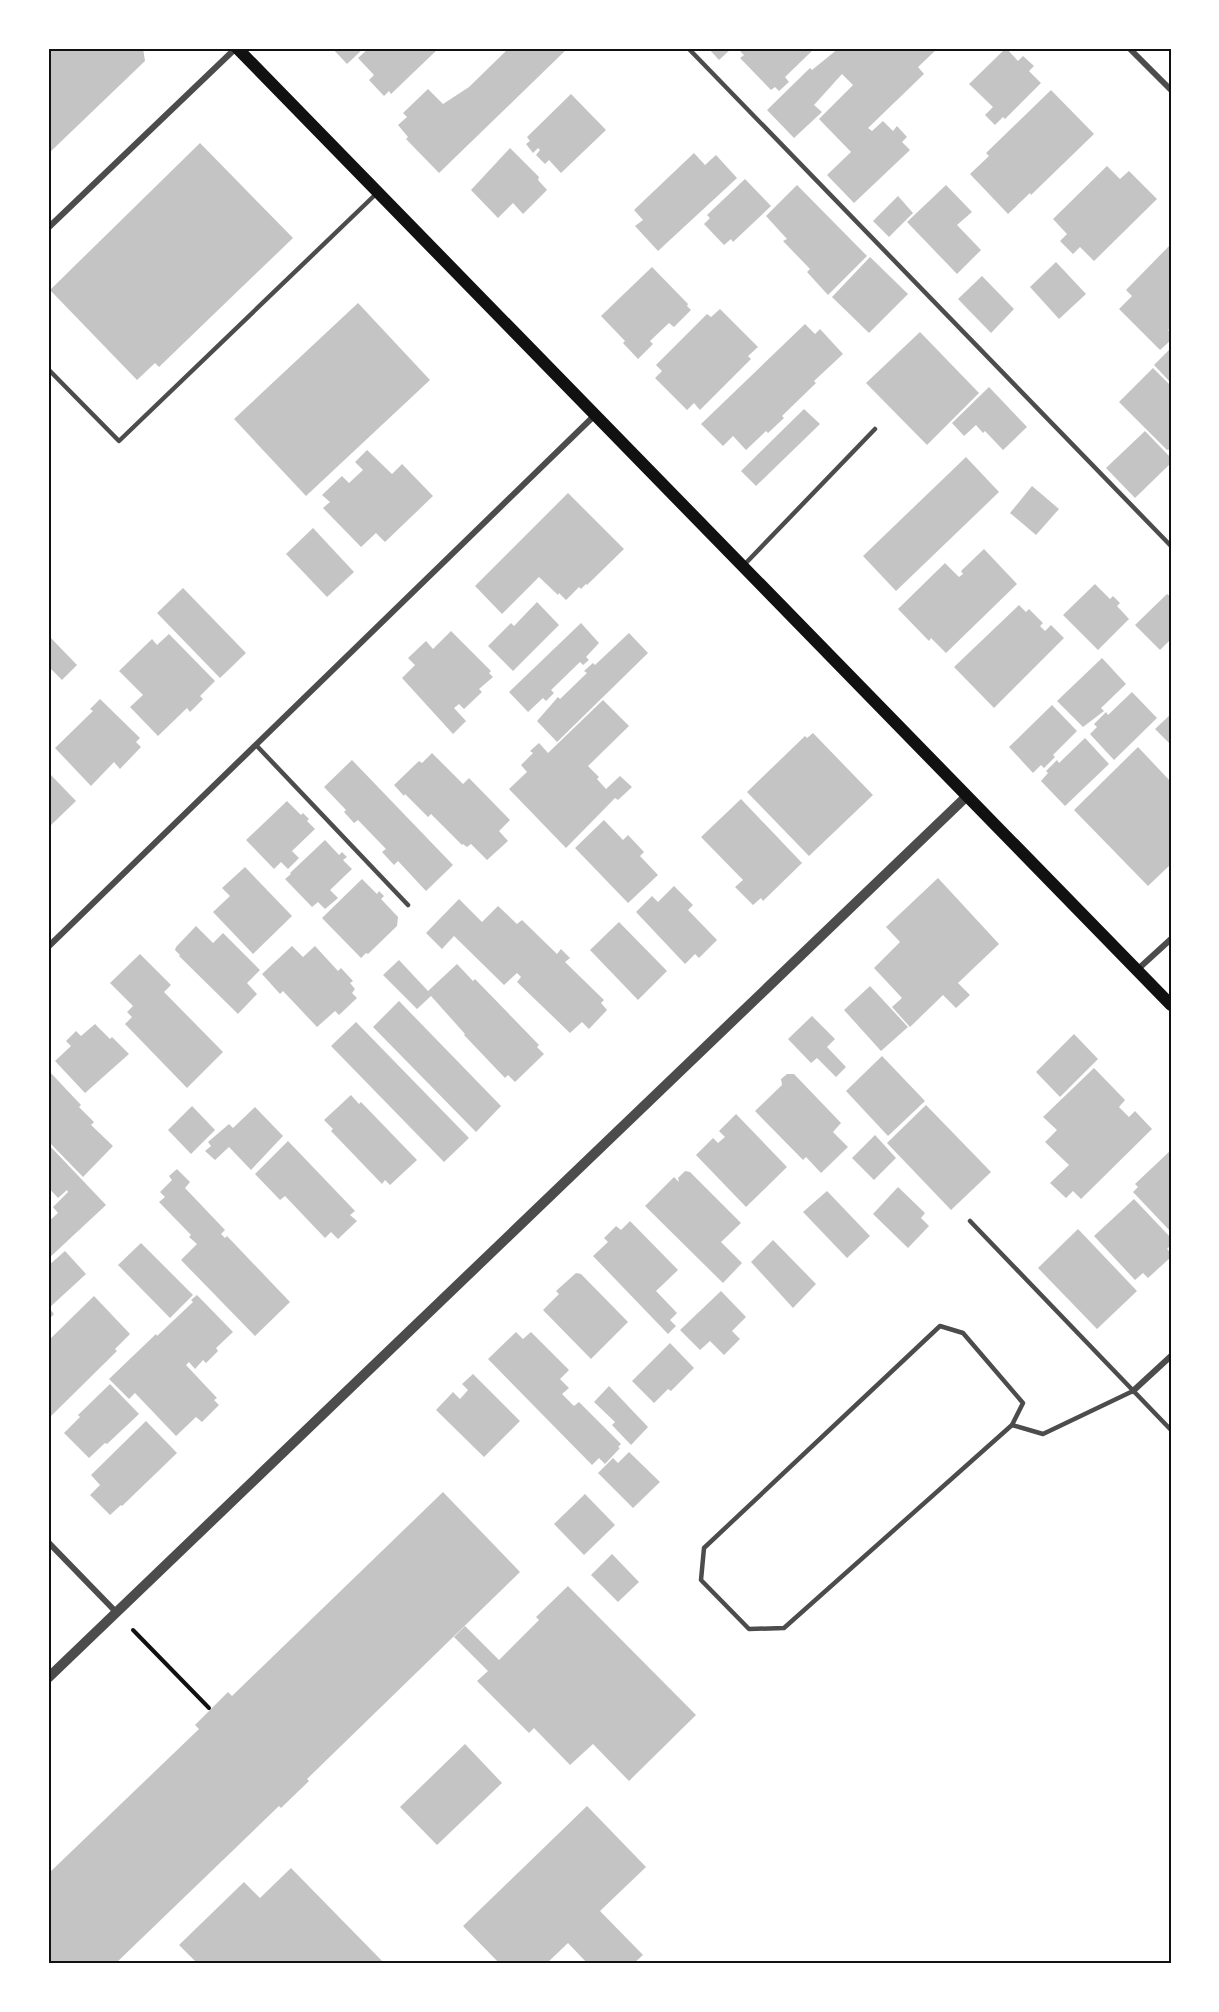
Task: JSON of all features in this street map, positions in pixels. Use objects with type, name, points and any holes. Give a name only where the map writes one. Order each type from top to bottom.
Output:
[{"type":"main road","points":[[236,48],[1171,1005]]},
{"type":"street","points":[[48,228],[236,48]]},
{"type":"street","points":[[1129,48],[1171,90]]},
{"type":"street","points":[[48,947],[595,415]]},
{"type":"street","points":[[48,1678],[967,796]]},
{"type":"street","points":[[1137,970],[1171,939]]},
{"type":"street","points":[[1133,1391],[1171,1356]]},
{"type":"street","points":[[48,1542],[116,1612]]},
{"type":"lane","points":[[688,48],[1171,546]]},
{"type":"lane","points":[[48,369],[119,441],[378,192]]},
{"type":"lane","points":[[743,566],[875,429]]},
{"type":"lane","points":[[256,745],[408,905]]},
{"type":"lane","points":[[970,1221],[1171,1430]]},
{"type":"lane","points":[[940,1326],[963,1333],[1023,1403],[1012,1425],[784,1628],[749,1629],[701,1580],[704,1548],[940,1326]]},
{"type":"lane","points":[[1012,1425],[1043,1434],[1133,1391]]},
{"type":"path","points":[[116,1612],[209,1708]]},
{"type":"building","points":[[48,48],[143,48],[145,61],[48,154]]},
{"type":"building","points":[[332,48],[364,48],[347,64]]},
{"type":"building","points":[[369,48],[439,48],[391,94],[389,91],[384,96],[369,80],[374,75],[358,58]]},
{"type":"building","points":[[509,48],[568,48],[439,173],[406,139],[408,137],[398,125],[407,117],[403,113],[428,89],[443,104],[469,87]]},
{"type":"building","points":[[708,48],[732,48],[719,60]]},
{"type":"building","points":[[742,48],[811,48],[813,50],[785,77],[789,82],[779,91],[775,87],[771,90],[740,58],[744,55],[739,50]]},
{"type":"building","points":[[839,48],[938,48],[918,67],[924,74],[868,128],[872,131],[883,121],[893,131],[897,126],[907,137],[902,142],[910,150],[854,203],[827,175],[851,152],[819,119],[853,85],[842,74],[814,105],[822,112],[794,138],[767,110],[810,68],[812,70]]},
{"type":"building","points":[[1006,48],[1018,61],[1023,56],[1034,66],[1029,71],[1041,83],[1005,119],[1003,117],[995,125],[985,115],[993,107],[969,84]]},
{"type":"building","points":[[1051,90],[1094,134],[1008,214],[970,174],[989,156],[986,153]]},
{"type":"building","points":[[571,94],[606,130],[561,173],[549,160],[545,164],[536,155],[540,150],[538,148],[533,153],[526,144],[530,141],[527,137]]},
{"type":"building","points":[[200,143],[293,238],[159,367],[155,363],[137,380],[50,290]]},
{"type":"building","points":[[510,148],[539,177],[538,180],[547,190],[523,214],[513,203],[498,218],[471,190]]},
{"type":"building","points":[[694,153],[705,165],[716,155],[737,178],[658,251],[635,226],[643,220],[634,210]]},
{"type":"building","points":[[1107,166],[1120,179],[1129,171],[1157,199],[1094,261],[1080,247],[1073,254],[1060,241],[1067,234],[1053,219]]},
{"type":"building","points":[[745,179],[771,206],[733,242],[731,239],[724,245],[704,224],[710,218],[707,215]]},
{"type":"building","points":[[797,185],[867,256],[828,295],[807,272],[810,269],[783,241],[787,239],[766,216]]},
{"type":"building","points":[[946,185],[972,212],[957,225],[981,250],[957,274],[907,222]]},
{"type":"building","points":[[898,196],[913,213],[889,237],[873,221]]},
{"type":"building","points":[[1171,244],[1171,327],[1168,330],[1171,333],[1171,340],[1160,350],[1119,309],[1132,296],[1126,290]]},
{"type":"building","points":[[870,257],[908,294],[869,333],[832,297]]},
{"type":"building","points":[[1056,262],[1086,294],[1059,319],[1030,287]]},
{"type":"building","points":[[652,267],[688,304],[691,310],[674,327],[669,323],[650,341],[653,344],[638,359],[623,343],[625,341],[601,316]]},
{"type":"building","points":[[982,276],[1014,309],[991,333],[958,299]]},
{"type":"building","points":[[358,303],[430,380],[306,496],[234,419]]},
{"type":"building","points":[[720,309],[758,347],[748,356],[751,359],[700,410],[694,403],[687,410],[655,378],[662,371],[656,365],[707,314],[711,317]]},
{"type":"building","points":[[805,324],[815,334],[820,329],[843,354],[814,381],[816,383],[782,416],[784,418],[746,450],[733,436],[723,446],[701,424]]},
{"type":"building","points":[[920,332],[979,393],[927,445],[866,383]]},
{"type":"building","points":[[1169,350],[1171,352],[1171,383],[1154,365]]},
{"type":"building","points":[[1153,368],[1171,386],[1171,449],[1167,450],[1119,402]]},
{"type":"building","points":[[989,387],[1027,427],[1003,450],[976,425],[964,436],[952,423]]},
{"type":"building","points":[[804,409],[820,424],[756,486],[741,471]]},
{"type":"building","points":[[1145,431],[1171,458],[1171,463],[1135,498],[1106,468]]},
{"type":"building","points":[[367,450],[392,474],[402,464],[433,496],[385,542],[376,533],[361,547],[323,508],[330,502],[322,495],[342,476],[349,483],[363,470],[355,462]]},
{"type":"building","points":[[966,457],[999,492],[896,591],[863,556]]},
{"type":"building","points":[[1032,486],[1059,509],[1036,535],[1010,513]]},
{"type":"building","points":[[568,493],[624,549],[587,585],[581,589],[579,587],[566,600],[539,577],[502,614],[475,586]]},
{"type":"building","points":[[313,528],[354,572],[327,597],[286,554]]},
{"type":"building","points":[[984,549],[1017,584],[946,653],[931,638],[929,641],[898,609],[945,563],[959,577],[963,574],[961,571]]},
{"type":"building","points":[[1095,584],[1110,599],[1113,596],[1120,603],[1117,606],[1129,619],[1098,650],[1063,615]]},
{"type":"building","points":[[183,588],[246,653],[220,678],[157,613]]},
{"type":"building","points":[[1167,594],[1171,597],[1171,639],[1160,650],[1135,625]]},
{"type":"building","points":[[537,602],[559,625],[513,671],[488,646],[511,623],[514,626]]},
{"type":"building","points":[[1019,605],[1026,612],[1029,609],[1043,623],[1040,626],[1045,631],[1051,625],[1064,638],[994,708],[954,667]]},
{"type":"building","points":[[581,623],[599,643],[586,657],[589,660],[583,665],[580,662],[551,690],[554,693],[546,701],[543,698],[528,712],[509,692]]},
{"type":"building","points":[[451,631],[491,671],[489,673],[493,677],[479,689],[482,692],[464,709],[459,704],[454,708],[466,721],[453,734],[402,678],[415,665],[408,658],[426,641],[433,649]]},
{"type":"building","points":[[629,633],[648,653],[557,742],[537,721],[558,697],[560,699],[587,673],[584,671],[593,663],[595,665]]},
{"type":"building","points":[[169,634],[215,681],[200,696],[203,699],[190,712],[187,708],[158,736],[130,707],[143,695],[119,671],[152,639],[157,645]]},
{"type":"building","points":[[48,635],[77,665],[62,680],[48,666]]},
{"type":"building","points":[[1102,658],[1126,684],[1101,708],[1104,711],[1083,727],[1057,701]]},
{"type":"building","points":[[1132,692],[1157,718],[1114,760],[1090,734],[1097,727],[1094,724],[1106,712],[1108,715]]},
{"type":"building","points":[[100,699],[140,738],[136,742],[141,747],[120,769],[114,762],[91,786],[55,748],[93,711],[90,709]]},
{"type":"building","points":[[603,700],[629,726],[588,766],[599,777],[597,779],[606,789],[620,776],[632,787],[618,800],[615,798],[566,848],[509,789],[527,772],[521,765],[533,753],[530,751],[539,743],[548,753]]},
{"type":"building","points":[[1052,705],[1077,731],[1053,755],[1055,757],[1044,768],[1041,765],[1033,773],[1009,747]]},
{"type":"building","points":[[1171,714],[1171,741],[1169,743],[1155,729]]},
{"type":"building","points":[[813,733],[873,795],[809,856],[747,792],[805,736],[807,738]]},
{"type":"building","points":[[1085,738],[1109,764],[1065,806],[1041,781],[1048,773],[1046,771],[1057,760],[1059,763]]},
{"type":"building","points":[[1138,747],[1171,782],[1171,864],[1148,886],[1074,810]]},
{"type":"building","points":[[432,753],[463,784],[469,778],[510,820],[499,831],[508,841],[487,860],[471,844],[467,847],[462,845],[431,814],[428,817],[394,785],[419,761],[422,763]]},
{"type":"building","points":[[352,760],[453,865],[426,891],[398,861],[394,865],[382,852],[386,849],[358,820],[354,823],[344,812],[346,810],[324,787]]},
{"type":"building","points":[[48,772],[76,801],[50,826],[48,824]]},
{"type":"building","points":[[741,799],[802,863],[763,901],[761,898],[753,905],[735,887],[743,880],[701,837]]},
{"type":"building","points":[[287,801],[301,815],[303,813],[309,819],[307,821],[315,829],[292,851],[299,858],[288,869],[281,862],[274,869],[246,840]]},
{"type":"building","points":[[604,820],[623,840],[628,835],[644,852],[640,856],[658,875],[628,903],[575,848]]},
{"type":"building","points":[[325,840],[339,855],[342,852],[347,857],[343,860],[352,869],[330,890],[338,898],[325,909],[318,902],[312,907],[285,879]]},
{"type":"building","points":[[245,867],[292,916],[253,954],[213,912],[230,896],[222,888]]},
{"type":"building","points":[[938,878],[999,944],[958,983],[970,995],[956,1008],[943,995],[910,1027],[892,1007],[902,998],[874,968],[900,942],[886,927]]},
{"type":"building","points":[[362,879],[377,894],[379,891],[384,896],[381,899],[398,917],[397,926],[361,958],[322,918]]},
{"type":"building","points":[[674,886],[693,905],[688,910],[717,940],[699,958],[695,954],[685,964],[636,912],[652,896],[658,902]]},
{"type":"building","points":[[459,899],[482,922],[498,906],[517,924],[522,920],[557,954],[561,949],[570,958],[565,962],[604,1000],[601,1003],[607,1010],[589,1029],[582,1022],[570,1033],[517,982],[521,977],[517,973],[504,985],[454,936],[442,949],[426,933]]},
{"type":"building","points":[[619,922],[667,971],[638,1000],[590,950]]},
{"type":"building","points":[[196,926],[213,943],[223,933],[260,970],[247,983],[257,994],[238,1014],[175,950]]},
{"type":"building","points":[[292,946],[303,957],[315,946],[338,971],[341,968],[353,981],[350,983],[355,989],[352,993],[357,998],[339,1015],[335,1011],[317,1027],[283,991],[280,994],[262,974]]},
{"type":"building","points":[[140,954],[171,985],[164,992],[223,1052],[187,1088],[125,1024],[132,1017],[127,1012],[133,1006],[110,983]]},
{"type":"building","points":[[399,960],[428,991],[457,964],[473,981],[475,979],[539,1045],[537,1047],[544,1054],[515,1082],[508,1075],[505,1078],[431,996],[417,1009],[383,975]]},
{"type":"building","points":[[870,986],[908,1027],[881,1051],[844,1010]]},
{"type":"building","points":[[399,1001],[501,1106],[476,1132],[373,1027]]},
{"type":"building","points":[[812,1016],[835,1039],[827,1047],[846,1067],[836,1077],[817,1058],[811,1063],[788,1039]]},
{"type":"building","points":[[356,1022],[469,1138],[444,1162],[331,1046]]},
{"type":"building","points":[[95,1024],[129,1054],[85,1093],[55,1061],[71,1046],[66,1041],[76,1031],[81,1036]]},
{"type":"building","points":[[1074,1034],[1098,1059],[1060,1097],[1036,1072]]},
{"type":"building","points":[[882,1056],[925,1101],[888,1136],[846,1091]]},
{"type":"building","points":[[1094,1068],[1125,1100],[1119,1107],[1129,1117],[1135,1111],[1152,1129],[1081,1199],[1073,1191],[1066,1198],[1050,1183],[1069,1165],[1045,1142],[1057,1130],[1043,1117]]},
{"type":"building","points":[[48,1070],[81,1105],[79,1107],[94,1122],[91,1125],[113,1146],[83,1177],[48,1141]]},
{"type":"building","points":[[787,1074],[794,1074],[841,1123],[833,1132],[848,1147],[821,1173],[806,1157],[803,1160],[755,1111],[782,1085],[781,1079]]},
{"type":"building","points":[[351,1095],[359,1104],[361,1102],[417,1160],[390,1185],[385,1180],[382,1184],[331,1131],[333,1129],[324,1120]]},
{"type":"building","points":[[926,1105],[991,1172],[951,1210],[887,1143]]},
{"type":"building","points":[[192,1106],[215,1130],[191,1154],[168,1130]]},
{"type":"building","points":[[255,1107],[283,1136],[251,1170],[229,1147],[215,1160],[205,1151],[211,1146],[208,1142],[229,1124],[233,1128]]},
{"type":"building","points":[[736,1114],[787,1167],[746,1207],[696,1155],[713,1138],[718,1143],[725,1137],[719,1131]]},
{"type":"building","points":[[875,1135],[896,1158],[874,1180],[852,1158]]},
{"type":"building","points":[[288,1141],[355,1211],[350,1215],[357,1221],[338,1239],[331,1232],[325,1238],[285,1196],[280,1200],[255,1174]]},
{"type":"building","points":[[48,1144],[106,1205],[48,1259],[48,1222],[58,1213],[53,1207],[68,1192],[67,1190],[58,1198],[48,1187]]},
{"type":"building","points":[[1171,1150],[1171,1232],[1133,1192],[1138,1187],[1135,1184]]},
{"type":"building","points":[[177,1169],[190,1182],[185,1188],[225,1230],[221,1234],[225,1238],[227,1236],[290,1302],[255,1336],[181,1260],[197,1244],[159,1202],[165,1197],[160,1192],[172,1180],[169,1176]]},
{"type":"building","points":[[685,1171],[690,1172],[741,1223],[721,1242],[742,1263],[723,1283],[645,1206],[674,1177],[679,1182],[678,1178]]},
{"type":"building","points":[[898,1187],[925,1213],[921,1218],[929,1226],[908,1248],[873,1214]]},
{"type":"building","points":[[827,1191],[870,1236],[847,1258],[803,1212]]},
{"type":"building","points":[[1134,1199],[1171,1238],[1171,1245],[1167,1249],[1171,1257],[1148,1278],[1143,1273],[1135,1280],[1094,1236]]},
{"type":"building","points":[[630,1221],[678,1270],[656,1291],[677,1313],[670,1320],[676,1326],[668,1334],[593,1256],[608,1242],[604,1238],[616,1226],[621,1230]]},
{"type":"building","points":[[1078,1229],[1137,1291],[1097,1329],[1038,1268]]},
{"type":"building","points":[[773,1240],[816,1284],[793,1308],[751,1262]]},
{"type":"building","points":[[141,1243],[193,1295],[170,1318],[118,1265]]},
{"type":"building","points":[[65,1251],[86,1274],[49,1308],[54,1314],[48,1320],[48,1266]]},
{"type":"building","points":[[576,1273],[581,1274],[628,1322],[591,1359],[543,1310],[559,1294],[556,1291]]},
{"type":"building","points":[[721,1291],[746,1317],[732,1331],[740,1339],[724,1355],[710,1341],[700,1350],[680,1330]]},
{"type":"building","points":[[197,1295],[233,1332],[216,1348],[218,1351],[206,1363],[203,1360],[195,1369],[189,1362],[186,1365],[217,1398],[214,1400],[219,1405],[202,1422],[196,1417],[176,1436],[135,1393],[129,1399],[109,1379],[193,1302],[191,1300]]},
{"type":"building","points":[[94,1296],[130,1334],[115,1349],[117,1351],[48,1419],[48,1341]]},
{"type":"building","points":[[516,1332],[523,1339],[531,1332],[569,1370],[560,1379],[569,1388],[562,1394],[574,1406],[579,1402],[621,1444],[605,1464],[599,1458],[592,1465],[488,1359]]},
{"type":"building","points":[[670,1343],[694,1368],[671,1391],[668,1389],[654,1403],[632,1381]]},
{"type":"building","points":[[473,1374],[520,1421],[484,1457],[436,1410],[453,1392],[460,1399],[468,1390],[462,1384]]},
{"type":"building","points":[[110,1384],[139,1414],[89,1458],[64,1433],[80,1417],[78,1415]]},
{"type":"building","points":[[609,1386],[648,1427],[631,1445],[612,1425],[615,1422],[594,1402]]},
{"type":"building","points":[[146,1421],[177,1453],[110,1515],[90,1495],[100,1485],[91,1475]]},
{"type":"building","points":[[629,1452],[660,1482],[633,1508],[598,1473],[613,1458],[618,1463]]},
{"type":"building","points":[[443,1492],[520,1572],[307,1779],[309,1781],[281,1808],[279,1806],[115,1964],[48,1964],[48,1874],[199,1729],[195,1725],[228,1692],[232,1696]]},
{"type":"building","points":[[585,1494],[615,1525],[584,1555],[554,1524]]},
{"type":"building","points":[[612,1554],[639,1582],[618,1602],[591,1575]]},
{"type":"building","points":[[568,1586],[696,1715],[629,1781],[593,1744],[570,1765],[534,1728],[529,1733],[477,1681],[488,1671],[454,1637],[465,1626],[499,1660],[539,1620],[536,1617]]},
{"type":"building","points":[[465,1744],[502,1783],[437,1845],[400,1807]]},
{"type":"building","points":[[587,1806],[646,1867],[600,1911],[643,1955],[633,1964],[588,1964],[568,1943],[546,1964],[500,1964],[463,1926]]},
{"type":"building","points":[[291,1868],[385,1964],[198,1964],[179,1945],[244,1882],[260,1898]]}]
